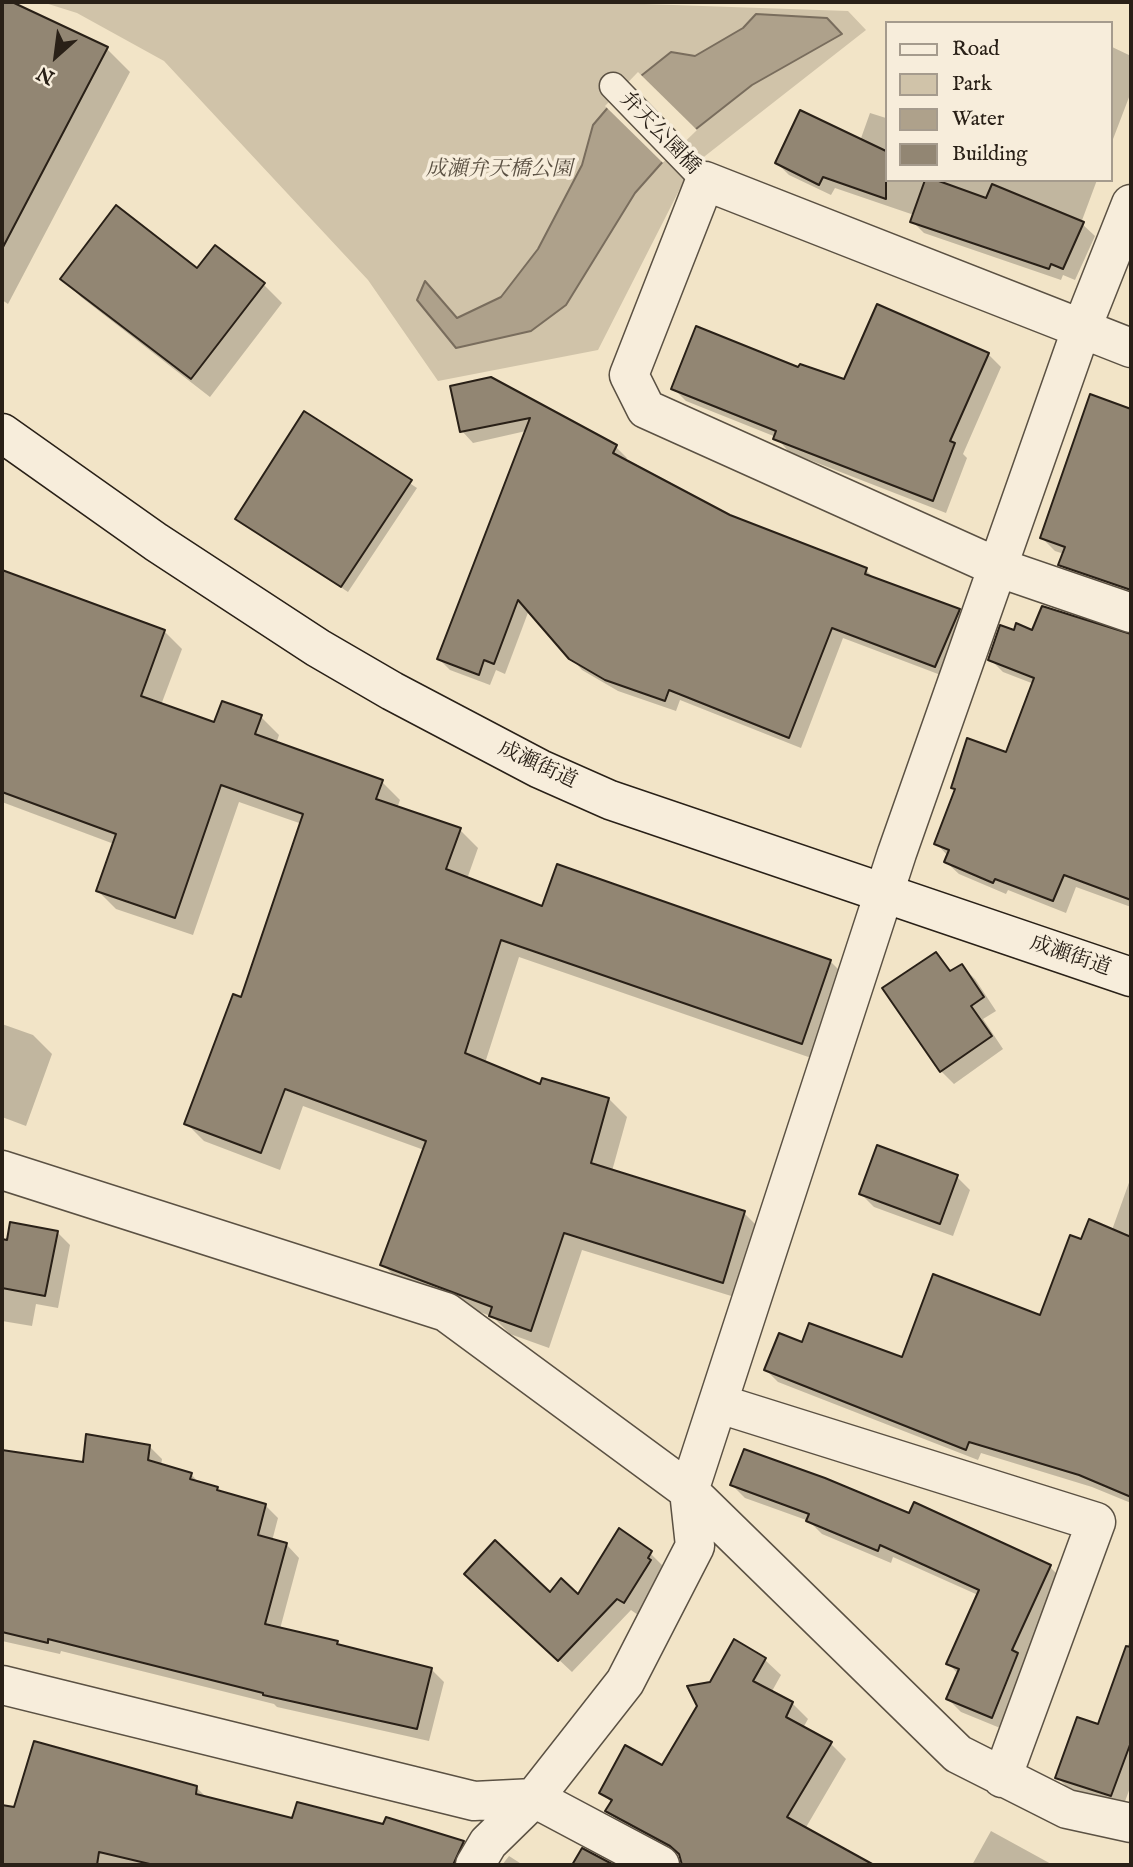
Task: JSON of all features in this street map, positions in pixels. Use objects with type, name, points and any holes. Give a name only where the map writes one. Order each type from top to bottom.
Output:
[{"type":"street","points":[[1131,348],[705,181],[629,375],[646,409],[997,567],[1131,612]]},
{"type":"street","points":[[475,1865],[488,1843],[534,1798],[625,1682],[695,1546],[689,1491],[720,1404],[883,894],[1081,330],[1131,204]]},
{"type":"street","name":"成瀬街道","points":[[2,433],[156,542],[317,648],[467,732],[610,800],[1131,977]]},
{"type":"street","points":[[2,1170],[446,1312],[689,1491],[957,1754],[1067,1808],[1131,1823]]},
{"type":"street","points":[[720,1404],[1096,1522],[1002,1778]]},
{"type":"street","points":[[2,1685],[474,1801],[534,1798],[660,1865]]},
{"type":"lane","name":"弁天公園橋","points":[[613,86],[705,181]]},
{"type":"green space","name":"成瀬弁天橋公園","points":[[42,2],[586,2],[848,11],[866,30],[691,167],[598,350],[438,381],[368,280],[164,61],[77,13]]},
{"type":"water","points":[[756,14],[827,18],[842,34],[752,85],[682,140],[635,193],[566,305],[531,331],[456,348],[417,300],[425,281],[457,318],[501,297],[538,249],[582,165],[593,125],[622,91],[671,52],[695,56],[743,28]]},
{"type":"pier","points":[[638,72],[697,130],[663,163],[605,106]]},
{"type":"building","points":[[2,2],[12,2],[108,47],[2,249]]},
{"type":"building","points":[[800,110],[884,150],[886,199],[823,177],[819,185],[775,163]]},
{"type":"building","points":[[924,182],[942,182],[986,198],[992,184],[1084,222],[1063,269],[1051,264],[1049,269],[910,222]]},
{"type":"building","points":[[116,205],[197,268],[215,245],[265,283],[191,379],[60,279]]},
{"type":"building","points":[[877,304],[989,353],[950,441],[955,443],[933,501],[773,439],[776,431],[671,389],[696,326],[798,367],[800,364],[844,379]]},
{"type":"building","points":[[491,377],[617,445],[613,453],[730,515],[867,568],[865,574],[960,609],[935,667],[832,628],[789,738],[669,690],[665,701],[605,680],[569,659],[518,600],[494,664],[484,660],[479,675],[437,659],[530,418],[460,432],[450,386]]},
{"type":"building","points":[[1090,394],[1131,409],[1131,590],[1058,565],[1065,547],[1040,538]]},
{"type":"building","points":[[304,411],[412,480],[341,587],[235,519]]},
{"type":"building","points":[[2,570],[165,630],[141,696],[214,722],[222,701],[262,715],[255,734],[383,780],[376,799],[461,828],[446,869],[542,906],[557,864],[831,960],[802,1044],[501,940],[465,1053],[540,1084],[542,1078],[609,1098],[591,1163],[745,1211],[723,1283],[564,1233],[531,1331],[489,1316],[492,1307],[380,1265],[426,1141],[285,1089],[261,1153],[184,1124],[233,994],[241,997],[303,814],[221,785],[175,918],[96,891],[116,834],[2,792]]},
{"type":"building","points":[[1042,606],[1131,634],[1131,900],[1064,875],[1053,901],[995,879],[993,883],[944,862],[949,850],[934,844],[955,789],[951,788],[967,738],[1006,752],[1034,678],[988,660],[1000,625],[1014,630],[1016,623],[1032,630]]},
{"type":"building","points":[[936,952],[950,971],[962,964],[984,997],[971,1006],[992,1036],[940,1072],[882,988]]},
{"type":"building","points":[[877,1145],[958,1175],[940,1224],[859,1194]]},
{"type":"building","points":[[1089,1219],[1131,1237],[1131,1497],[1079,1475],[969,1442],[966,1450],[764,1370],[779,1333],[802,1342],[809,1323],[902,1357],[933,1274],[1040,1315],[1070,1235],[1081,1239]]},
{"type":"building","points":[[10,1222],[58,1231],[45,1296],[2,1288],[2,1239],[7,1240]]},
{"type":"building","points":[[86,1434],[150,1445],[148,1460],[192,1473],[190,1479],[218,1487],[217,1490],[266,1504],[258,1535],[287,1543],[265,1624],[338,1641],[337,1644],[432,1668],[417,1729],[263,1695],[48,1639],[48,1643],[2,1632],[2,1450],[83,1462]]},
{"type":"building","points":[[744,1449],[825,1478],[909,1513],[914,1502],[1051,1565],[1012,1650],[1018,1653],[992,1718],[946,1699],[959,1669],[946,1664],[979,1590],[880,1545],[878,1551],[806,1521],[809,1514],[730,1485]]},
{"type":"building","points":[[619,1528],[652,1551],[648,1558],[651,1560],[624,1603],[617,1599],[558,1661],[464,1574],[495,1540],[550,1592],[561,1578],[578,1594]]},
{"type":"building","points":[[734,1639],[766,1658],[753,1681],[793,1702],[786,1717],[832,1742],[787,1817],[874,1865],[682,1865],[679,1854],[670,1846],[605,1811],[612,1800],[599,1793],[625,1745],[662,1765],[697,1706],[687,1686],[710,1682]]},
{"type":"building","points":[[1126,1646],[1131,1647],[1131,1742],[1111,1796],[1055,1778],[1077,1717],[1098,1724]]},
{"type":"building","points":[[34,1741],[197,1786],[196,1794],[292,1818],[297,1802],[383,1824],[386,1817],[464,1841],[453,1865],[154,1865],[99,1852],[97,1865],[2,1865],[2,1805],[14,1807]]},
{"type":"building","points":[[582,1848],[614,1865],[572,1865]]}]
